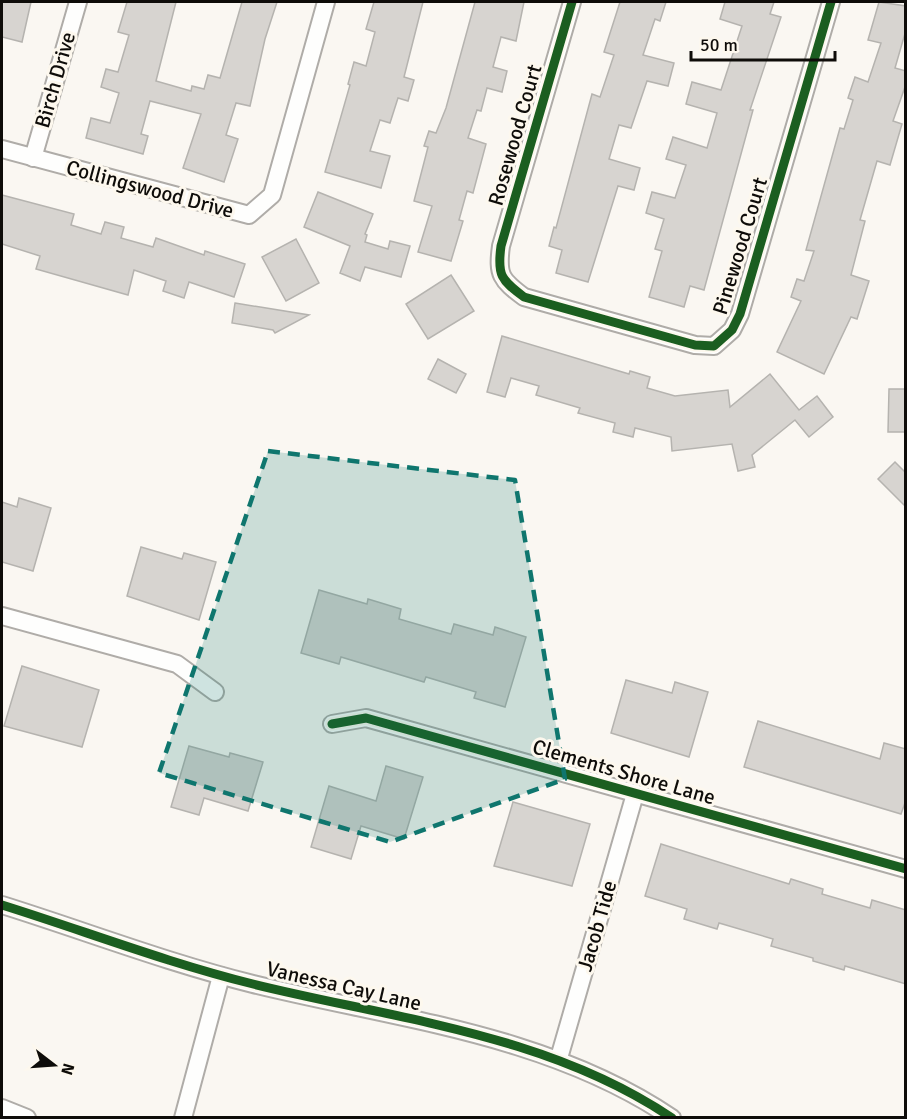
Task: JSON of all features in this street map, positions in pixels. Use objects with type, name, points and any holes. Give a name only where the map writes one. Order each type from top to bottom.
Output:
[{"type":"street","name":"Birch Drive","points":[[33,158],[78,2]]},
{"type":"street","name":"Collingswood Drive","points":[[2,149],[249,215],[272,195],[326,2]]},
{"type":"street","name":"Rosewood Court","points":[[502,278],[499,264],[501,246],[572,2]]},
{"type":"street","name":"Pinewood Court","points":[[502,278],[524,297],[695,345],[714,346],[724,340],[740,314],[831,2]]},
{"type":"street","points":[[2,616],[177,664],[215,692]]},
{"type":"street","name":"Clements Shore Lane","points":[[332,724],[366,718],[906,869]]},
{"type":"street","name":"Jacob Tide","points":[[559,1058],[635,794]]},
{"type":"street","name":"Vanessa Cay Lane","points":[[2,905],[221,976],[508,1042],[559,1058],[672,1118]]},
{"type":"street","points":[[183,1118],[221,976]]},
{"type":"street","points":[[2,1108],[27,1118]]},
{"type":"highlighted area","points":[[268,451],[515,480],[565,779],[390,842],[159,773]]},
{"type":"building","points":[[2,2],[31,2],[22,42],[2,37]]},
{"type":"building","points":[[127,2],[176,2],[156,81],[191,91],[192,86],[204,89],[208,75],[220,78],[242,2],[277,2],[265,39],[250,106],[236,103],[226,135],[238,139],[224,182],[183,168],[201,114],[150,101],[141,134],[148,136],[143,154],[86,138],[91,118],[110,123],[119,93],[101,87],[106,69],[118,72],[129,35],[118,32]]},
{"type":"building","points":[[374,2],[423,2],[404,77],[414,80],[408,101],[398,98],[390,123],[380,120],[370,151],[390,156],[381,188],[325,172],[350,85],[348,84],[354,62],[366,66],[375,32],[366,29]]},
{"type":"building","points":[[475,2],[524,2],[516,41],[501,37],[493,67],[507,71],[502,92],[487,88],[481,111],[477,110],[468,138],[486,144],[473,193],[467,191],[459,220],[463,221],[451,261],[418,252],[432,206],[414,201],[428,147],[424,146],[429,131],[436,133],[446,108]]},
{"type":"building","points":[[620,2],[666,2],[660,21],[655,19],[643,55],[674,63],[668,86],[647,81],[631,128],[619,125],[609,159],[640,168],[634,190],[618,186],[588,282],[556,273],[562,250],[549,246],[554,227],[556,228],[592,94],[600,97],[614,55],[604,52]]},
{"type":"building","points":[[725,2],[774,2],[770,14],[781,17],[750,110],[753,110],[704,290],[690,286],[684,307],[649,297],[662,251],[655,249],[664,219],[646,213],[652,192],[675,198],[686,165],[666,159],[673,137],[707,148],[717,113],[686,104],[692,82],[721,90],[742,26],[720,19]]},
{"type":"building","points":[[879,2],[906,6],[906,30],[895,68],[906,71],[906,84],[893,121],[902,124],[890,165],[877,161],[860,220],[865,221],[851,275],[869,281],[857,319],[851,317],[824,374],[777,352],[801,301],[791,297],[797,279],[804,281],[814,251],[806,250],[840,128],[844,129],[853,100],[848,98],[855,77],[868,82],[881,43],[868,40]]},
{"type":"building","points":[[318,192],[373,214],[365,234],[367,235],[365,242],[388,249],[390,241],[410,246],[401,277],[365,267],[360,281],[340,273],[350,246],[304,227]]},
{"type":"building","points":[[2,195],[74,214],[71,225],[101,234],[105,222],[124,227],[121,238],[153,247],[156,238],[204,255],[205,251],[245,264],[234,297],[189,282],[184,298],[163,291],[166,281],[134,270],[128,295],[36,269],[40,256],[2,244]]},
{"type":"building","points":[[296,239],[319,283],[286,301],[262,257]]},
{"type":"building","points":[[451,275],[474,311],[428,339],[406,304]]},
{"type":"building","points":[[235,303],[309,315],[275,333],[273,330],[232,323]]},
{"type":"building","points":[[502,336],[629,374],[630,371],[650,377],[647,388],[675,396],[728,390],[730,407],[770,374],[799,410],[817,396],[833,417],[809,437],[795,420],[752,455],[755,467],[738,471],[732,444],[672,451],[671,437],[635,428],[633,437],[613,432],[615,423],[578,413],[580,408],[536,395],[539,386],[511,378],[505,397],[487,392]]},
{"type":"building","points":[[438,359],[466,374],[456,393],[428,379]]},
{"type":"building","points":[[889,389],[906,389],[906,432],[888,432]]},
{"type":"building","points":[[895,462],[906,473],[906,507],[878,479]]},
{"type":"building","points":[[19,498],[51,508],[33,571],[2,562],[2,502],[17,507]]},
{"type":"building","points":[[141,547],[182,559],[184,553],[216,562],[199,620],[127,596]]},
{"type":"building","points":[[319,590],[367,604],[368,599],[401,609],[399,619],[451,634],[454,624],[493,635],[495,627],[526,637],[505,707],[474,698],[476,692],[426,677],[424,682],[341,657],[339,664],[301,653]]},
{"type":"building","points":[[22,666],[99,690],[82,747],[4,726]]},
{"type":"building","points":[[626,680],[672,693],[675,682],[708,692],[689,757],[611,733]]},
{"type":"building","points":[[758,721],[880,759],[884,743],[906,749],[906,800],[901,814],[744,767]]},
{"type":"building","points":[[189,746],[229,757],[230,753],[263,762],[248,811],[204,798],[199,815],[171,807]]},
{"type":"building","points":[[386,766],[423,777],[404,839],[361,826],[351,859],[311,847],[329,786],[376,801]]},
{"type":"building","points":[[513,802],[590,824],[572,886],[494,866]]},
{"type":"building","points":[[661,844],[789,884],[791,879],[823,889],[822,894],[870,908],[872,900],[906,910],[906,984],[845,966],[844,970],[813,961],[813,958],[771,946],[773,939],[719,923],[717,929],[684,919],[687,909],[645,896]]},
{"type":"cycle path","points":[[572,2],[501,246],[502,276],[524,297],[695,345],[714,346],[732,330],[740,314],[831,2]]},
{"type":"cycle path","points":[[332,724],[366,718],[906,869]]},
{"type":"cycle path","points":[[2,905],[221,976],[415,1020],[522,1048],[574,1067],[624,1090],[672,1118]]}]
